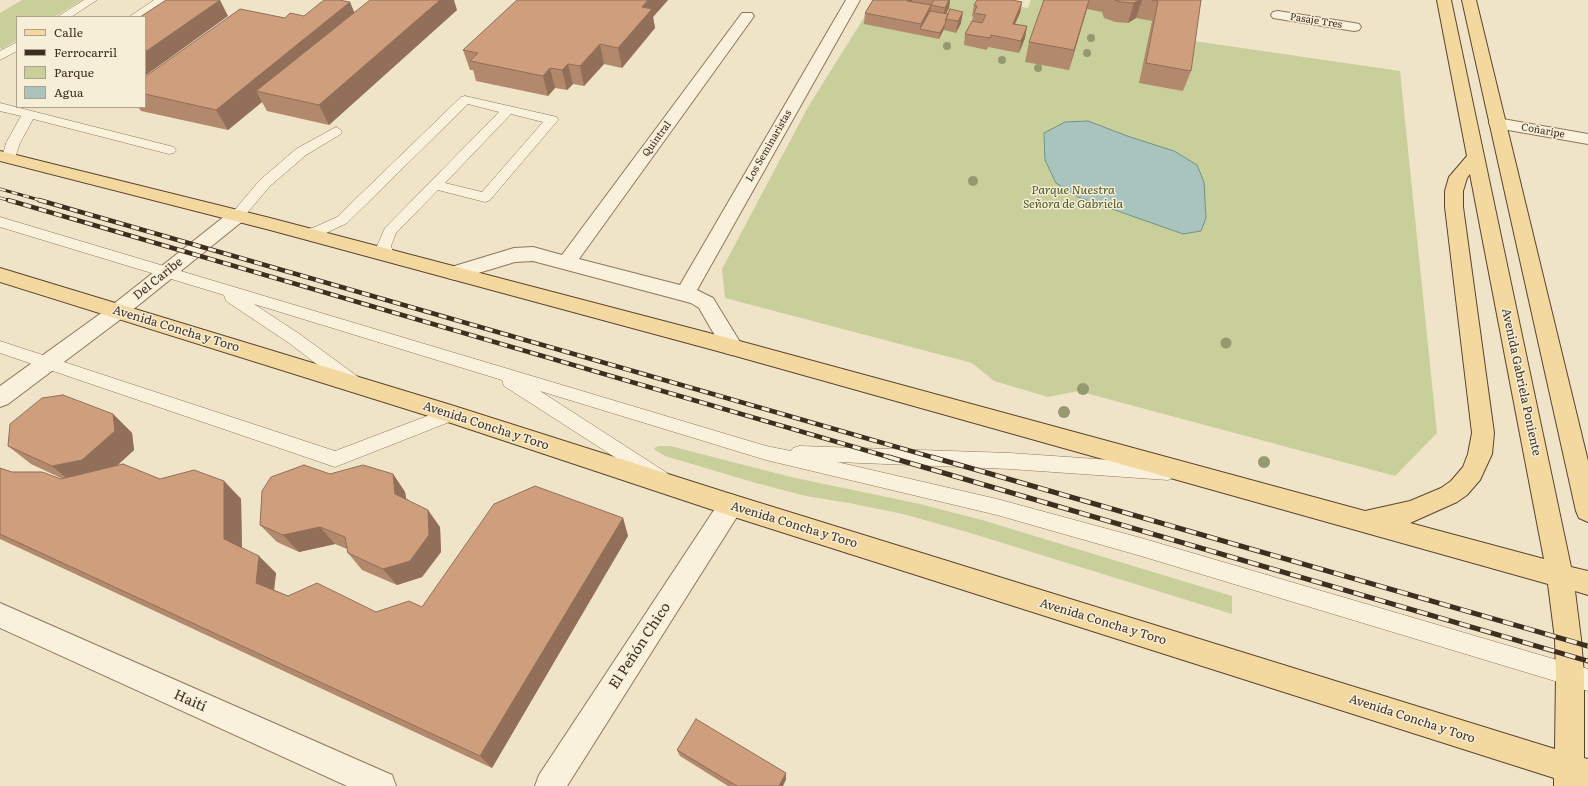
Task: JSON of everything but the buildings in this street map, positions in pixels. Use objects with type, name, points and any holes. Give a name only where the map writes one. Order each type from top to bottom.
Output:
[{"type":"main road","name":"Avenida Gabriela Poniente","points":[[1444,0],[1560,575],[1568,639],[1579,678],[1575,776]]},
{"type":"main road","points":[[1469,0],[1588,511]]},
{"type":"main road","points":[[5,157],[387,255],[732,347],[1588,583]]},
{"type":"main road","points":[[1360,520],[1383,519],[1414,511],[1441,500],[1458,488],[1472,473],[1480,454],[1482,433],[1454,207],[1454,191],[1458,177],[1475,157]]},
{"type":"main road","name":"Avenida Concha y Toro","points":[[0,275],[451,414],[1575,776]]},
{"type":"street","name":"Los Seminaristas","points":[[685,293],[854,0]]},
{"type":"street","name":"Pasaje Tres","points":[[1278,0],[1278,21],[1354,27]]},
{"type":"street","name":"Quintral","points":[[567,262],[747,16]]},
{"type":"street","name":"Coñaripe","points":[[1497,123],[1588,139]]},
{"type":"street","name":"Del Caribe","points":[[0,398],[118,311],[237,216]]},
{"type":"street","points":[[454,273],[509,256],[524,254],[540,255],[685,293],[706,303],[732,347]]},
{"type":"street","name":"El Peñón Chico","points":[[550,786],[731,505]]},
{"type":"street","name":"Haití","points":[[0,615],[381,786]]},
{"type":"lane","points":[[65,16],[92,0]]},
{"type":"lane","points":[[137,16],[162,0]]},
{"type":"lane","points":[[0,56],[16,47]]},
{"type":"lane","points":[[306,234],[332,226],[346,217],[465,100],[552,120],[485,197],[435,185]]},
{"type":"lane","points":[[8,106],[28,114],[169,150]]},
{"type":"lane","points":[[387,255],[384,246],[390,231],[508,110]]},
{"type":"lane","points":[[5,157],[28,114]]},
{"type":"lane","points":[[237,216],[265,183],[301,152],[336,131]]},
{"type":"lane","points":[[0,222],[766,453],[998,506],[1579,678]]},
{"type":"lane","points":[[216,287],[295,339],[357,385]]},
{"type":"lane","points":[[0,347],[335,458],[451,414]]},
{"type":"lane","points":[[491,369],[675,487]]},
{"type":"lane","points":[[766,453],[1002,461],[1194,474]]},
{"type":"green space","points":[[22,0],[82,0],[56,16],[16,16],[16,41],[2,49],[0,48],[0,13]]},
{"type":"green space","name":"Parque Nuestra Señora de Gabriela","points":[[875,0],[985,0],[1028,8],[1031,0],[1198,0],[1194,41],[1400,71],[1437,433],[1395,476],[1078,391],[1048,397],[994,381],[972,363],[725,298],[722,269],[808,107]]},
{"type":"green space","points":[[659,446],[670,446],[791,477],[920,504],[982,520],[1232,596],[1232,614],[967,532],[903,514],[806,496],[756,483],[665,456],[655,450],[654,448]]},
{"type":"water","points":[[1088,121],[1130,137],[1174,151],[1197,165],[1204,182],[1206,218],[1201,231],[1183,234],[1078,197],[1056,183],[1045,160],[1044,133],[1065,122]]},
{"type":"railway","points":[[0,189],[43,201]]},
{"type":"railway","points":[[0,198],[11,201]]},
{"type":"railway","points":[[8,200],[892,458]]},
{"type":"railway","points":[[39,200],[935,458]]},
{"type":"railway","points":[[889,457],[1588,661]]},
{"type":"railway","points":[[932,457],[1588,646]]}]
